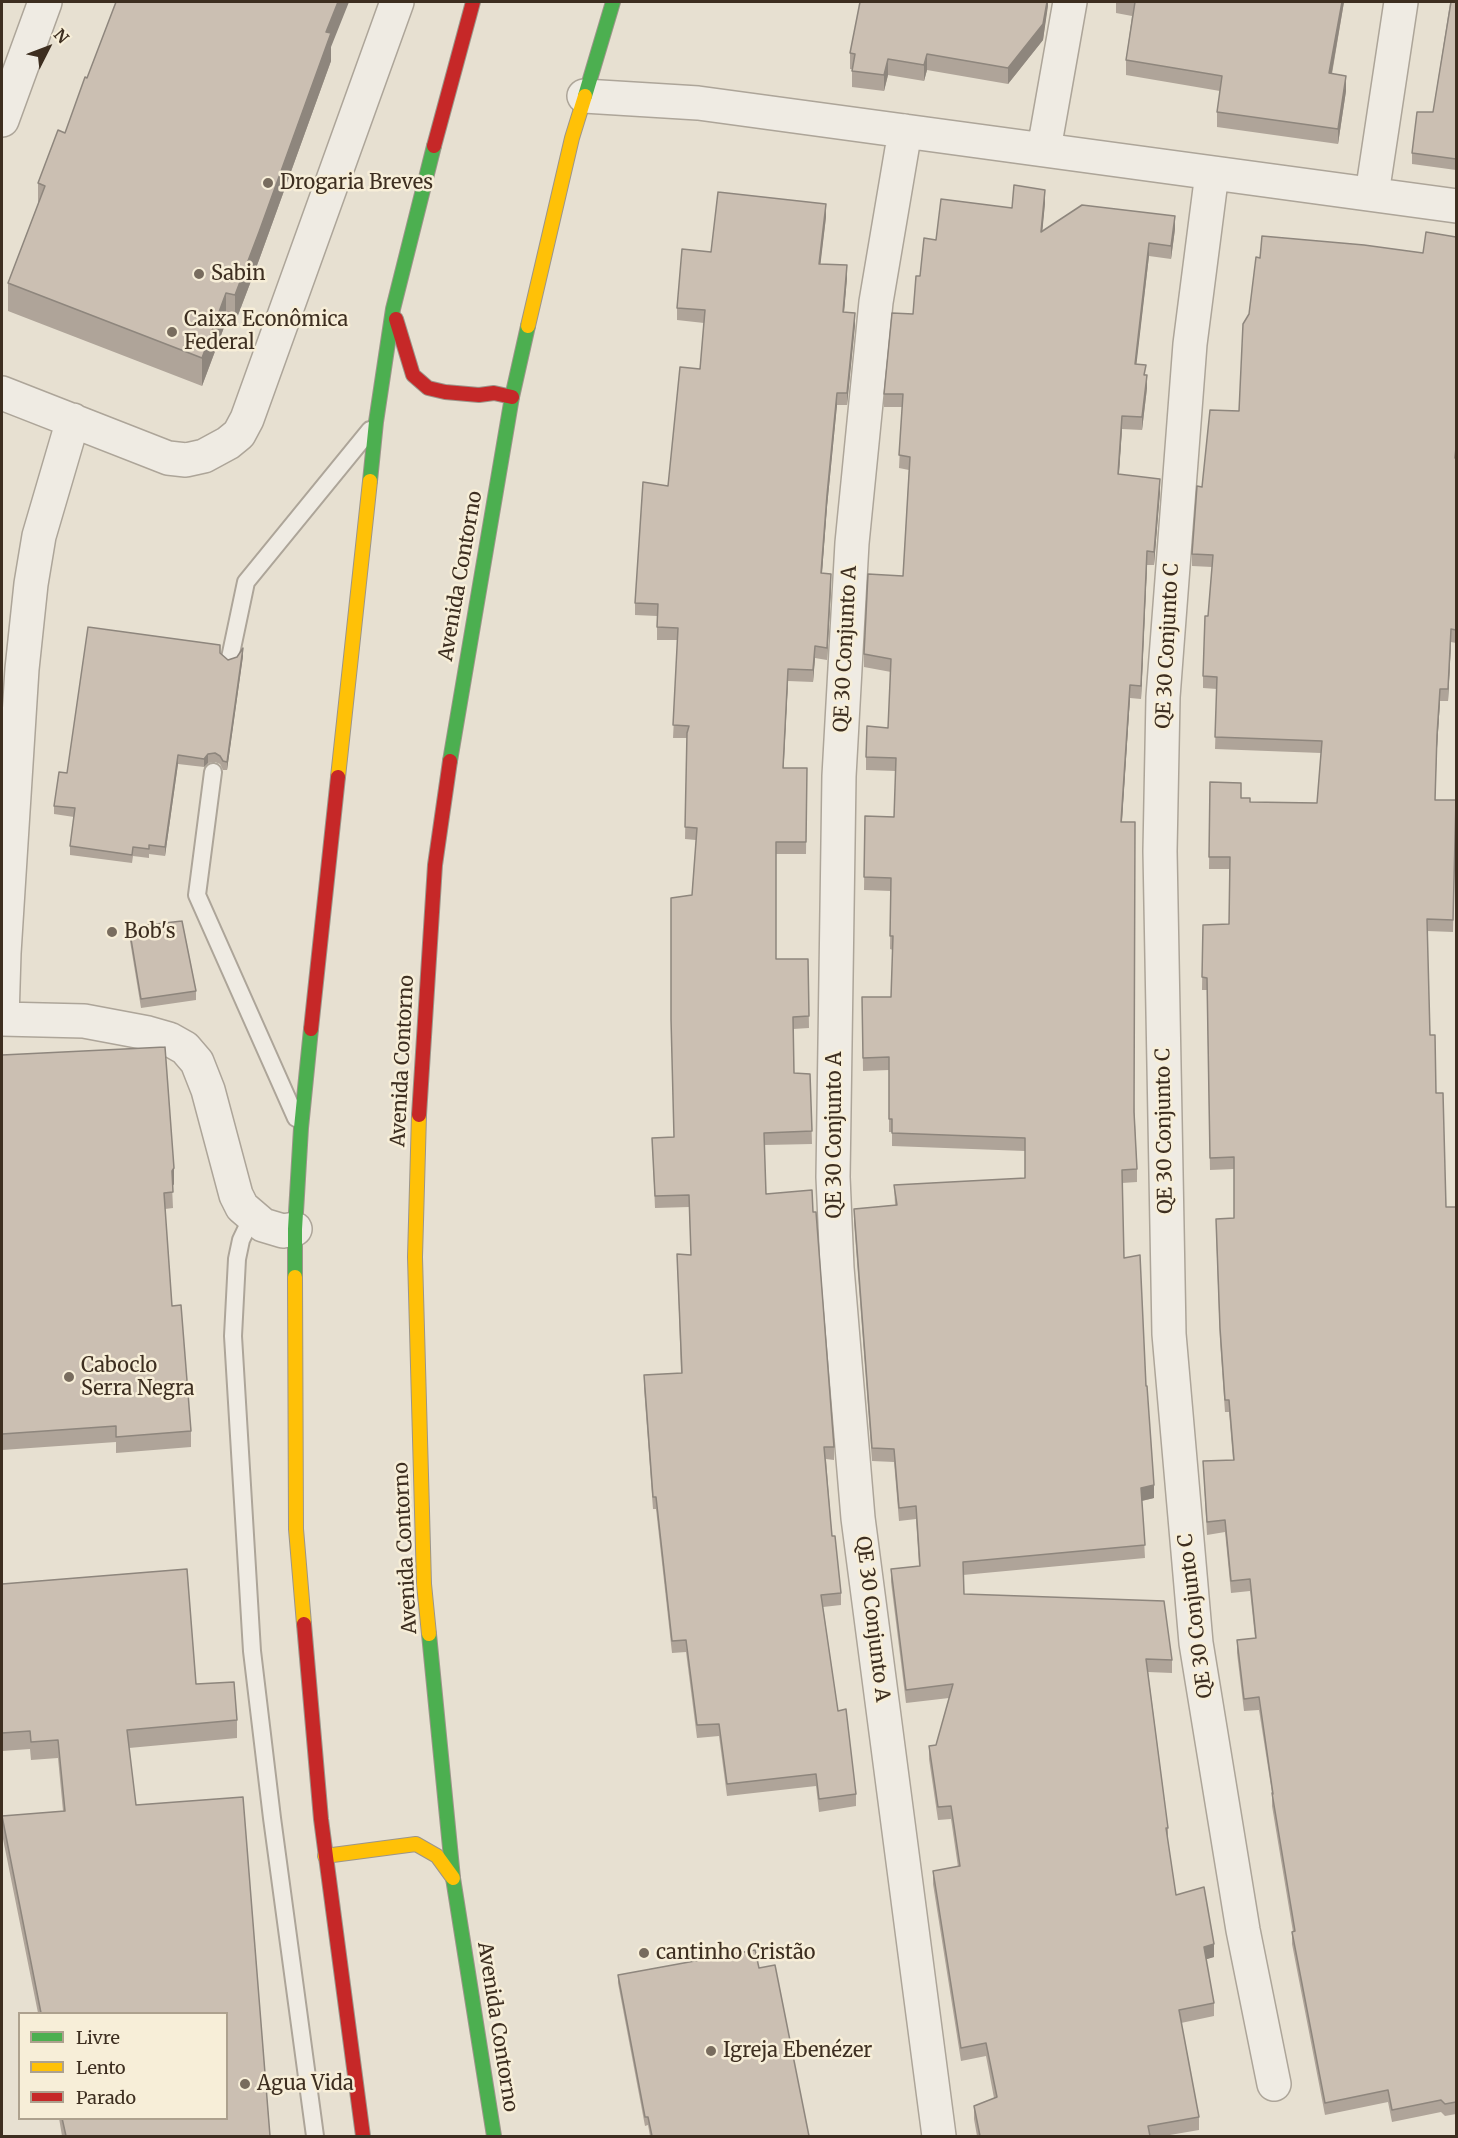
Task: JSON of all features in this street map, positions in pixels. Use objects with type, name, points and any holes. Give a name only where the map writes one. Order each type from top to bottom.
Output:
[{"type":"main road","points":[[363,2136],[325,1856],[296,1529],[295,1229],[301,1128],[376,422],[393,309],[448,90],[473,2]]},
{"type":"main road","name":"Avenida Contorno","points":[[494,2136],[453,1878],[424,1584],[415,1257],[418,1129],[435,865],[456,716],[512,397],[572,138],[613,2]]},
{"type":"main road","points":[[393,309],[413,375],[428,388],[445,392],[479,395],[494,393],[512,397]]},
{"type":"main road","points":[[325,1856],[416,1844],[437,1856],[453,1878]]},
{"type":"street","points":[[2,120],[45,2]]},
{"type":"street","points":[[2,393],[168,458],[186,460],[204,456],[239,434],[247,420],[397,2]]},
{"type":"street","points":[[1044,149],[1070,2]]},
{"type":"street","points":[[1372,194],[1401,2]]},
{"type":"street","points":[[584,96],[698,103],[1456,206]]},
{"type":"street","name":"QE 30 Conjunto A","points":[[905,131],[876,302],[852,543],[839,776],[833,1177],[837,1268],[858,1518],[939,2136]]},
{"type":"street","name":"QE 30 Conjunto C","points":[[1212,173],[1190,344],[1163,697],[1160,851],[1169,1334],[1196,1643],[1243,1930],[1274,2084]]},
{"type":"street","points":[[73,420],[39,536],[31,585],[22,669],[2,1019],[84,1021],[170,1039],[185,1048],[197,1062],[208,1090],[236,1195],[242,1207],[263,1225],[283,1231],[295,1229]]},
{"type":"lane","points":[[230,658],[246,582],[376,422]]},
{"type":"lane","points":[[213,772],[197,895],[301,1128]]},
{"type":"lane","points":[[252,1217],[241,1240],[237,1259],[233,1336],[252,1651],[315,2136]]},
{"type":"building","points":[[116,2],[338,2],[326,32],[331,33],[235,295],[226,293],[202,358],[8,283],[45,186],[38,183],[58,130],[65,133]]},
{"type":"building","points":[[860,2],[1047,2],[1043,24],[1008,68],[927,54],[924,65],[888,59],[884,75],[852,71],[855,54],[850,53]]},
{"type":"building","points":[[1135,2],[1342,2],[1329,73],[1346,76],[1338,129],[1217,112],[1222,76],[1126,60]]},
{"type":"building","points":[[1451,2],[1456,2],[1456,159],[1412,153],[1417,112],[1433,112]]},
{"type":"building","points":[[1014,185],[1045,190],[1041,232],[1082,205],[1175,216],[1171,246],[1149,243],[1135,364],[1146,365],[1142,417],[1122,416],[1118,474],[1160,479],[1154,552],[1147,551],[1141,686],[1130,685],[1121,822],[1135,822],[1134,1112],[1137,1169],[1122,1170],[1124,1258],[1140,1255],[1146,1386],[1154,1485],[1141,1488],[1145,1545],[963,1562],[964,1594],[1164,1601],[1172,1660],[1146,1659],[1168,1828],[1166,1828],[1176,1895],[1204,1887],[1214,1944],[1204,1947],[1214,2003],[1179,2010],[1199,2117],[1148,2126],[1150,2136],[980,2136],[974,2106],[997,2097],[986,2043],[961,2048],[933,1871],[960,1866],[951,1806],[938,1807],[929,1746],[936,1745],[953,1684],[906,1690],[891,1569],[920,1566],[916,1506],[899,1508],[894,1449],[872,1448],[854,1209],[897,1205],[894,1185],[1025,1178],[1025,1138],[892,1133],[892,1119],[889,1119],[889,1057],[863,1058],[862,997],[891,997],[893,936],[890,936],[891,878],[864,877],[865,816],[894,817],[896,758],[866,757],[867,726],[888,728],[891,659],[864,654],[868,574],[903,576],[910,457],[899,455],[903,394],[884,394],[892,313],[913,314],[916,276],[920,276],[924,238],[936,240],[941,199],[1012,208]]},
{"type":"building","points":[[718,192],[826,204],[819,264],[847,265],[843,312],[855,313],[847,393],[837,393],[827,495],[821,573],[831,574],[827,648],[815,646],[813,670],[788,669],[783,768],[807,768],[806,842],[776,842],[776,959],[808,959],[809,1016],[793,1017],[794,1073],[810,1074],[812,1131],[764,1133],[766,1194],[812,1190],[813,1212],[816,1212],[834,1447],[824,1447],[832,1536],[835,1536],[841,1593],[821,1595],[838,1711],[846,1709],[856,1794],[819,1799],[816,1774],[727,1784],[719,1724],[697,1725],[686,1640],[672,1641],[656,1497],[653,1497],[644,1375],[682,1373],[677,1254],[691,1255],[689,1195],[655,1196],[652,1138],[674,1137],[671,898],[692,895],[697,828],[685,827],[689,726],[673,725],[678,628],[657,627],[658,604],[635,603],[643,482],[668,486],[680,367],[700,369],[705,310],[677,308],[682,249],[711,252]]},
{"type":"building","points":[[1426,232],[1456,237],[1456,630],[1451,629],[1448,689],[1440,689],[1435,800],[1456,800],[1453,920],[1427,919],[1430,1035],[1435,1035],[1436,1093],[1443,1093],[1446,1207],[1456,1207],[1456,2102],[1445,2104],[1441,2100],[1392,2110],[1388,2090],[1325,2103],[1292,1932],[1295,1931],[1259,1697],[1244,1699],[1237,1640],[1256,1638],[1250,1579],[1231,1581],[1225,1520],[1207,1522],[1203,1461],[1234,1460],[1229,1400],[1225,1400],[1216,1219],[1234,1218],[1234,1157],[1210,1158],[1207,978],[1202,977],[1203,925],[1229,924],[1230,857],[1209,857],[1210,782],[1241,783],[1241,798],[1250,798],[1250,802],[1317,803],[1322,741],[1215,737],[1217,677],[1203,676],[1205,616],[1208,616],[1213,555],[1192,554],[1197,486],[1202,487],[1210,410],[1239,411],[1243,324],[1249,314],[1256,257],[1260,258],[1262,236],[1423,253]]},
{"type":"building","points":[[88,627],[220,645],[220,653],[228,660],[237,657],[243,648],[227,762],[215,753],[208,754],[204,759],[178,755],[165,847],[149,845],[149,849],[133,847],[132,855],[70,846],[75,808],[54,806],[59,772],[67,773]]},
{"type":"building","points":[[182,921],[196,991],[141,999],[129,927]]},
{"type":"building","points":[[165,1047],[174,1168],[172,1171],[173,1192],[164,1193],[172,1306],[181,1305],[191,1431],[116,1437],[116,1426],[2,1434],[2,1055]]},
{"type":"building","points":[[187,1569],[196,1684],[234,1682],[237,1720],[127,1730],[136,1805],[243,1797],[270,2136],[66,2136],[62,2120],[228,2120],[228,2012],[41,2012],[2,1816],[65,1811],[58,1740],[31,1742],[30,1731],[2,1733],[2,1584]]},
{"type":"building","name":"Igreja Ebenézer","points":[[755,1950],[759,1968],[775,1965],[809,2136],[652,2136],[648,2117],[645,2117],[618,1975]]},
{"type":"traffic: fast","points":[[585,96],[613,2]]},
{"type":"traffic: fast","points":[[370,481],[376,422],[393,309],[434,146]]},
{"type":"traffic: fast","points":[[450,761],[512,397],[528,326]]},
{"type":"traffic: fast","points":[[295,1277],[295,1229],[301,1128],[311,1029]]},
{"type":"traffic: fast","points":[[429,1634],[453,1878],[494,2136]]},
{"type":"traffic: slow","points":[[528,326],[572,138],[585,96]]},
{"type":"traffic: slow","points":[[338,777],[370,481]]},
{"type":"traffic: slow","points":[[419,1115],[415,1257],[424,1584],[429,1634]]},
{"type":"traffic: slow","points":[[295,1277],[296,1529],[304,1624]]},
{"type":"traffic: slow","points":[[325,1856],[416,1844],[437,1856],[453,1878]]},
{"type":"traffic: jam","points":[[434,146],[473,2]]},
{"type":"traffic: jam","points":[[396,319],[413,375],[428,388],[445,392],[479,395],[494,393],[512,397]]},
{"type":"traffic: jam","points":[[419,1115],[435,865],[450,761]]},
{"type":"traffic: jam","points":[[311,1029],[338,777]]},
{"type":"traffic: jam","points":[[304,1624],[321,1819],[363,2136]]},
{"type":"place","name":"Drogaria Breves","points":[[268,183]]},
{"type":"place","name":"Sabin","points":[[199,274]]},
{"type":"place","name":"Caixa Econômica Federal","points":[[172,332]]},
{"type":"place","name":"Bob's","points":[[112,932]]},
{"type":"place","name":"Caboclo Serra Negra","points":[[69,1377]]},
{"type":"place","name":"cantinho Cristão","points":[[644,1953]]},
{"type":"place","name":"Igreja Ebenézer","points":[[711,2051]]},
{"type":"place","name":"Agua Vida","points":[[245,2084]]}]
